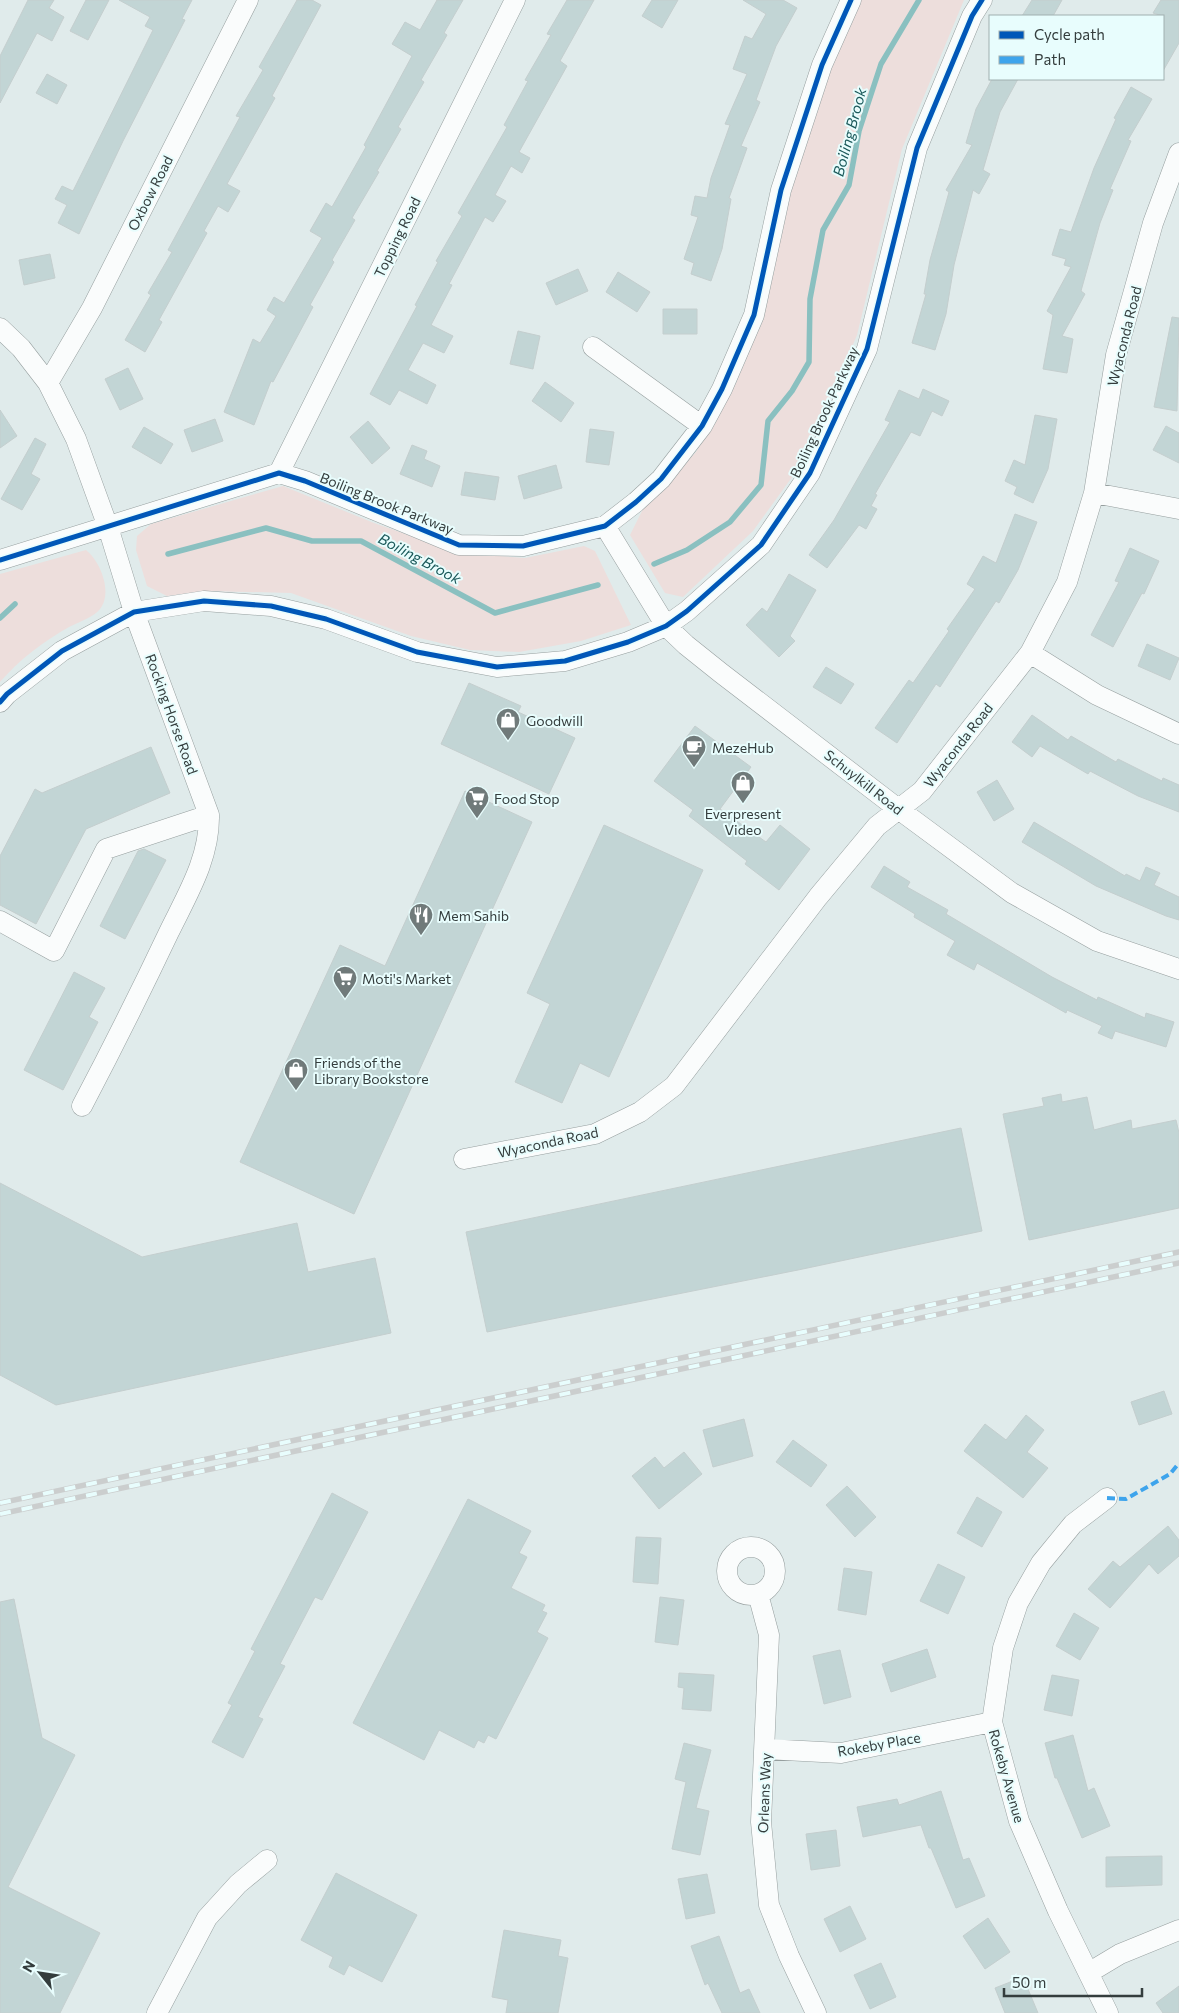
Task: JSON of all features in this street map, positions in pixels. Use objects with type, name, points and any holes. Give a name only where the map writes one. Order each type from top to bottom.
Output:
[{"type":"street","name":"Oxbow Road","points":[[48,383],[92,308],[248,0]]},
{"type":"street","name":"Topping Road","points":[[279,473],[515,0]]},
{"type":"street","name":"Boiling Brook Parkway","points":[[279,473],[305,481],[459,545],[523,546],[606,526],[636,502],[661,479],[702,426],[722,389],[754,315],[780,190],[822,65],[851,0]]},
{"type":"street","name":"Boiling Brook Parkway","points":[[0,702],[7,694],[62,651],[134,612],[204,601],[271,606],[326,619],[417,652],[497,667],[565,661],[628,642],[666,626],[687,611],[761,545],[810,473],[867,349],[917,148],[972,16],[982,0]]},
{"type":"street","name":"Wyaconda Road","points":[[464,1159],[595,1134],[640,1112],[674,1086],[818,897],[877,826],[897,808],[922,791],[1030,653],[1067,582],[1094,493],[1116,355],[1153,224],[1179,154]]},
{"type":"street","name":"Rocking Horse Road","points":[[0,328],[21,348],[48,383],[76,439],[108,527],[134,612],[209,815],[209,834],[202,863],[82,1106]]},
{"type":"street","points":[[593,347],[702,426]]},
{"type":"street","points":[[0,560],[279,473]]},
{"type":"street","points":[[1094,493],[1179,509]]},
{"type":"street","name":"Schuylkill Road","points":[[606,526],[666,626],[686,645],[1012,894],[1098,941],[1179,969]]},
{"type":"street","points":[[1030,653],[1097,696],[1179,734]]},
{"type":"street","points":[[0,921],[54,951],[106,849],[209,815]]},
{"type":"street","name":"Rokeby Avenue","points":[[1107,1498],[1073,1524],[1041,1563],[1018,1603],[1003,1648],[992,1722],[1019,1821],[1058,1911],[1090,1972],[1108,2013]]},
{"type":"street","name":"Orleans Way","points":[[758,1594],[769,1635],[761,1822],[769,1905],[789,1956],[816,2013]]},
{"type":"street","name":"Rokeby Place","points":[[765,1749],[840,1753],[992,1722]]},
{"type":"street","points":[[158,2013],[207,1918],[238,1884],[267,1860]]},
{"type":"street","points":[[1090,1972],[1120,1954],[1179,1930]]},
{"type":"shaded area","points":[[861,0],[964,0],[902,149],[857,335],[803,462],[753,531],[683,597],[665,593],[630,535],[643,509],[696,452],[736,383],[762,320],[790,193],[831,67]]},
{"type":"shaded area","points":[[283,486],[374,523],[460,553],[525,558],[584,546],[595,551],[631,625],[581,641],[519,652],[470,650],[411,636],[291,593],[207,591],[167,596],[147,586],[136,550],[137,536],[151,524]]},
{"type":"shaded area","points":[[86,550],[97,563],[104,581],[105,599],[102,607],[93,615],[50,638],[15,666],[0,682],[0,574]]},
{"type":"building","points":[[28,0],[54,0],[49,8],[64,17],[52,41],[37,33],[0,103],[0,56]]},
{"type":"building","points":[[86,0],[109,0],[88,40],[70,31]]},
{"type":"building","points":[[119,0],[192,0],[182,19],[185,20],[123,141],[79,234],[58,223],[67,205],[55,199],[62,186],[73,191],[153,30],[145,26],[150,17]]},
{"type":"building","points":[[297,0],[312,0],[321,5],[272,96],[275,98],[227,184],[240,191],[228,212],[218,206],[204,231],[207,233],[159,320],[162,322],[145,352],[125,340],[151,295],[148,293],[172,252],[168,250],[240,117],[236,116],[263,70],[259,67]]},
{"type":"building","points":[[437,0],[463,0],[444,33],[447,35],[421,80],[424,82],[398,127],[401,129],[352,218],[355,220],[332,260],[334,262],[310,305],[313,307],[273,382],[271,381],[254,425],[224,412],[253,339],[260,343],[276,316],[267,310],[274,297],[284,303],[322,238],[310,231],[326,203],[332,207],[366,147],[364,145],[412,56],[392,44],[405,22],[420,30]]},
{"type":"building","points":[[567,0],[594,0],[560,61],[567,66],[519,152],[530,158],[522,173],[511,166],[495,195],[506,201],[493,222],[485,217],[449,284],[452,285],[431,325],[453,336],[444,353],[423,343],[408,370],[436,385],[427,404],[399,390],[390,405],[370,394],[417,306],[415,305],[438,262],[436,261],[462,216],[458,213],[507,127],[504,125],[528,81],[525,80],[551,35],[547,34]]},
{"type":"building","points":[[652,0],[678,0],[662,28],[642,16]]},
{"type":"building","points":[[743,0],[783,0],[797,8],[776,46],[756,100],[760,102],[741,146],[747,148],[729,198],[731,199],[722,249],[711,281],[691,274],[694,263],[684,259],[698,217],[691,215],[695,196],[707,198],[711,178],[730,125],[725,124],[747,74],[733,69],[745,36],[752,39],[766,14]]},
{"type":"building","points":[[1032,0],[1062,0],[1054,15],[1023,15]]},
{"type":"building","points":[[1161,0],[1179,0],[1179,43],[1164,69],[1164,15],[1153,13]]},
{"type":"building","points":[[47,74],[67,85],[57,104],[36,93]]},
{"type":"building","points":[[991,80],[1017,80],[1000,112],[983,170],[990,174],[979,194],[973,190],[954,265],[946,314],[935,350],[912,343],[926,294],[924,294],[930,260],[949,192],[946,190],[972,145],[966,143],[976,109]]},
{"type":"building","points":[[1131,87],[1152,99],[1128,140],[1131,141],[1110,189],[1113,190],[1100,223],[1081,291],[1085,294],[1062,336],[1073,339],[1067,373],[1043,369],[1053,315],[1047,311],[1071,267],[1064,265],[1066,259],[1052,255],[1060,229],[1071,232],[1094,168],[1116,119],[1114,118]]},
{"type":"building","points":[[50,254],[55,278],[24,285],[19,260]]},
{"type":"building","points":[[578,269],[588,291],[556,305],[546,283]]},
{"type":"building","points":[[618,272],[650,292],[637,312],[606,292]]},
{"type":"building","points":[[663,309],[697,309],[697,334],[663,334]]},
{"type":"building","points":[[1172,317],[1179,318],[1177,411],[1154,407]]},
{"type":"building","points":[[518,331],[540,336],[533,369],[510,364]]},
{"type":"building","points":[[128,368],[143,399],[120,410],[105,379]]},
{"type":"building","points":[[545,382],[574,403],[561,422],[532,401]]},
{"type":"building","points":[[923,389],[949,401],[942,416],[932,411],[920,436],[911,432],[875,494],[877,495],[871,506],[877,509],[866,529],[859,525],[827,568],[809,555],[834,520],[890,422],[885,420],[899,390],[919,399]]},
{"type":"building","points":[[0,410],[17,436],[0,448]]},
{"type":"building","points":[[1035,415],[1057,419],[1048,469],[1033,503],[1014,494],[1017,487],[1005,481],[1014,460],[1025,465]]},
{"type":"building","points":[[215,419],[223,441],[192,452],[184,430]]},
{"type":"building","points":[[368,421],[390,448],[372,464],[350,437]]},
{"type":"building","points":[[1166,426],[1179,433],[1179,463],[1153,450]]},
{"type":"building","points":[[144,427],[173,444],[161,464],[132,447]]},
{"type":"building","points":[[590,429],[614,432],[609,465],[586,462]]},
{"type":"building","points":[[35,438],[46,444],[31,474],[40,479],[22,510],[1,499]]},
{"type":"building","points":[[412,445],[427,451],[424,459],[440,466],[432,487],[400,474]]},
{"type":"building","points":[[556,465],[562,488],[524,499],[518,476]]},
{"type":"building","points":[[465,472],[499,477],[495,500],[461,495]]},
{"type":"building","points":[[1015,514],[1037,522],[1018,570],[999,603],[996,601],[940,687],[936,684],[897,743],[875,728],[909,680],[913,683],[949,631],[947,629],[975,589],[967,584],[983,556],[996,563]]},
{"type":"building","points":[[1130,548],[1159,561],[1144,594],[1142,593],[1113,647],[1091,635],[1119,582],[1115,581]]},
{"type":"building","points":[[789,574],[816,590],[790,636],[795,641],[779,657],[746,625],[762,608],[767,612]]},
{"type":"building","points":[[1147,644],[1179,658],[1170,680],[1138,666]]},
{"type":"building","points":[[826,667],[854,684],[841,704],[813,687]]},
{"type":"building","name":"Goodwill","points":[[469,683],[521,706],[518,712],[575,738],[549,794],[441,744]]},
{"type":"building","points":[[1032,715],[1068,740],[1071,736],[1116,762],[1118,759],[1162,781],[1163,778],[1179,785],[1179,812],[1138,796],[1090,771],[1088,774],[1040,746],[1032,757],[1012,742]]},
{"type":"building","points":[[695,726],[751,767],[720,809],[766,842],[780,825],[810,849],[779,890],[745,864],[747,861],[689,816],[693,810],[654,781]]},
{"type":"building","points":[[151,747],[170,793],[86,829],[36,924],[0,905],[0,856],[35,789],[42,793]]},
{"type":"building","points":[[997,780],[1014,809],[994,821],[977,792]]},
{"type":"building","points":[[465,791],[532,822],[354,1214],[240,1162],[340,945],[385,966]]},
{"type":"building","points":[[1034,822],[1125,876],[1126,874],[1140,881],[1146,867],[1160,873],[1154,885],[1179,897],[1179,920],[1096,886],[1022,842]]},
{"type":"building","points":[[604,825],[703,870],[609,1077],[580,1063],[562,1103],[515,1082],[550,1004],[527,993]]},
{"type":"building","points":[[144,849],[166,860],[125,939],[100,926],[138,851]]},
{"type":"building","points":[[884,866],[910,882],[907,887],[948,910],[946,914],[1052,977],[1097,1000],[1098,997],[1145,1018],[1146,1013],[1174,1022],[1166,1047],[1115,1031],[1112,1039],[1098,1033],[1102,1026],[1067,1010],[1066,1013],[977,963],[974,970],[947,955],[955,941],[914,917],[915,914],[871,887]]},
{"type":"building","points":[[74,972],[105,988],[89,1017],[98,1022],[63,1090],[24,1070]]},
{"type":"building","points":[[1061,1094],[1062,1102],[1087,1097],[1094,1130],[1131,1120],[1132,1129],[1176,1120],[1179,1133],[1179,1208],[1029,1240],[1003,1114],[1044,1106],[1042,1098]]},
{"type":"building","points":[[961,1128],[982,1231],[487,1332],[466,1232]]},
{"type":"building","points":[[0,1183],[142,1257],[297,1223],[308,1272],[375,1258],[391,1333],[56,1405],[0,1375]]},
{"type":"building","points":[[1164,1391],[1172,1414],[1139,1425],[1131,1402]]},
{"type":"building","points":[[1026,1415],[1044,1430],[1027,1452],[1048,1468],[1023,1498],[964,1451],[985,1424],[1006,1440]]},
{"type":"building","points":[[744,1419],[753,1456],[713,1467],[703,1430]]},
{"type":"building","points":[[793,1440],[827,1465],[811,1487],[776,1462]]},
{"type":"building","points":[[684,1452],[702,1474],[659,1509],[632,1476],[655,1457],[664,1468]]},
{"type":"building","points":[[847,1486],[876,1517],[855,1537],[826,1505]]},
{"type":"building","points":[[332,1493],[368,1512],[322,1600],[315,1597],[280,1664],[285,1666],[258,1717],[263,1719],[243,1758],[212,1742],[232,1705],[228,1703],[255,1651],[251,1649]]},
{"type":"building","points":[[977,1497],[1002,1512],[982,1547],[957,1533]]},
{"type":"building","points":[[468,1499],[531,1531],[519,1553],[527,1557],[511,1588],[545,1605],[542,1611],[547,1613],[537,1632],[548,1638],[496,1739],[488,1735],[484,1743],[478,1740],[474,1748],[439,1730],[424,1760],[353,1723]]},
{"type":"building","points":[[1168,1526],[1179,1540],[1179,1556],[1158,1574],[1149,1564],[1110,1608],[1088,1589],[1113,1561],[1120,1567]]},
{"type":"building","points":[[636,1537],[661,1538],[658,1584],[633,1582]]},
{"type":"building","points":[[938,1564],[965,1577],[948,1614],[920,1601]]},
{"type":"building","points":[[844,1568],[872,1572],[866,1615],[838,1610]]},
{"type":"building","points":[[660,1597],[684,1600],[678,1645],[655,1642]]},
{"type":"building","points":[[14,1599],[42,1738],[75,1755],[8,1887],[100,1933],[60,2013],[0,2013],[0,1602]]},
{"type":"building","points":[[1074,1613],[1099,1628],[1080,1660],[1056,1646]]},
{"type":"building","points":[[927,1649],[936,1677],[891,1692],[882,1664]]},
{"type":"building","points":[[840,1650],[851,1697],[824,1704],[813,1656]]},
{"type":"building","points":[[679,1673],[714,1675],[711,1711],[682,1709],[684,1688],[678,1687]]},
{"type":"building","points":[[1052,1675],[1079,1680],[1072,1716],[1044,1710]]},
{"type":"building","points":[[1073,1735],[1088,1791],[1094,1788],[1110,1826],[1082,1838],[1057,1778],[1055,1778],[1045,1743]]},
{"type":"building","points":[[684,1743],[711,1750],[696,1808],[709,1811],[700,1855],[672,1849],[686,1782],[675,1779]]},
{"type":"building","points":[[941,1791],[963,1860],[969,1858],[985,1896],[956,1908],[931,1848],[929,1848],[921,1825],[863,1837],[857,1807],[897,1799],[899,1805]]},
{"type":"building","points":[[836,1830],[840,1866],[811,1870],[806,1834]]},
{"type":"building","points":[[1162,1856],[1162,1885],[1106,1887],[1106,1857]]},
{"type":"building","points":[[336,1873],[417,1915],[382,1982],[349,1965],[344,1975],[329,1967],[333,1957],[301,1940]]},
{"type":"building","points":[[707,1874],[715,1913],[686,1919],[678,1879]]},
{"type":"building","points":[[850,1906],[866,1939],[840,1952],[824,1919]]},
{"type":"building","points":[[988,1918],[1010,1952],[985,1969],[963,1936]]},
{"type":"building","points":[[504,1930],[561,1940],[558,1956],[568,1958],[558,2013],[506,2013],[508,2000],[492,1997]]},
{"type":"building","points":[[719,1936],[740,1993],[749,1989],[760,2013],[722,2013],[708,1983],[705,1985],[691,1946]]},
{"type":"building","points":[[881,1963],[896,1997],[870,2009],[854,1975]]},
{"type":"building","points":[[1023,1977],[1038,2013],[1005,2013],[995,1988]]},
{"type":"building","points":[[1179,1986],[1179,2013],[1163,2013],[1156,2003]]},
{"type":"waterway","name":"Boiling Brook","points":[[654,564],[687,550],[730,522],[761,485],[768,421],[792,391],[809,362],[810,299],[823,230],[849,185],[859,131],[881,64],[919,0]]},
{"type":"waterway","name":"Boiling Brook","points":[[168,554],[266,528],[312,541],[361,541],[495,613],[598,585]]},
{"type":"waterway","name":"Boiling Brook","points":[[0,618],[15,604]]},
{"type":"railway","points":[[0,1503],[1179,1252]]},
{"type":"railway","points":[[0,1514],[1179,1263]]},
{"type":"marked path","points":[[1107,1498],[1126,1499],[1170,1474],[1179,1463]]},
{"type":"cycle path","points":[[0,560],[279,473],[305,481],[459,545],[523,546],[605,526],[636,502],[661,479],[702,426],[722,389],[754,315],[781,190],[822,65],[851,0]]},
{"type":"cycle path","points":[[0,702],[7,694],[62,651],[134,612],[204,601],[271,606],[326,619],[417,652],[497,667],[565,661],[628,642],[666,626],[687,611],[761,545],[810,473],[867,349],[917,148],[972,16],[982,0]]},
{"type":"place","name":"Goodwill","points":[[508,741]]},
{"type":"place","name":"MezeHub","points":[[694,768]]},
{"type":"place","name":"Everpresent Video","points":[[743,804]]},
{"type":"place","name":"Food Stop","points":[[477,819]]},
{"type":"place","name":"Mem Sahib","points":[[421,936]]},
{"type":"place","name":"Moti's Market","points":[[345,999]]},
{"type":"place","name":"Friends of the Library Bookstore","points":[[296,1091]]}]
